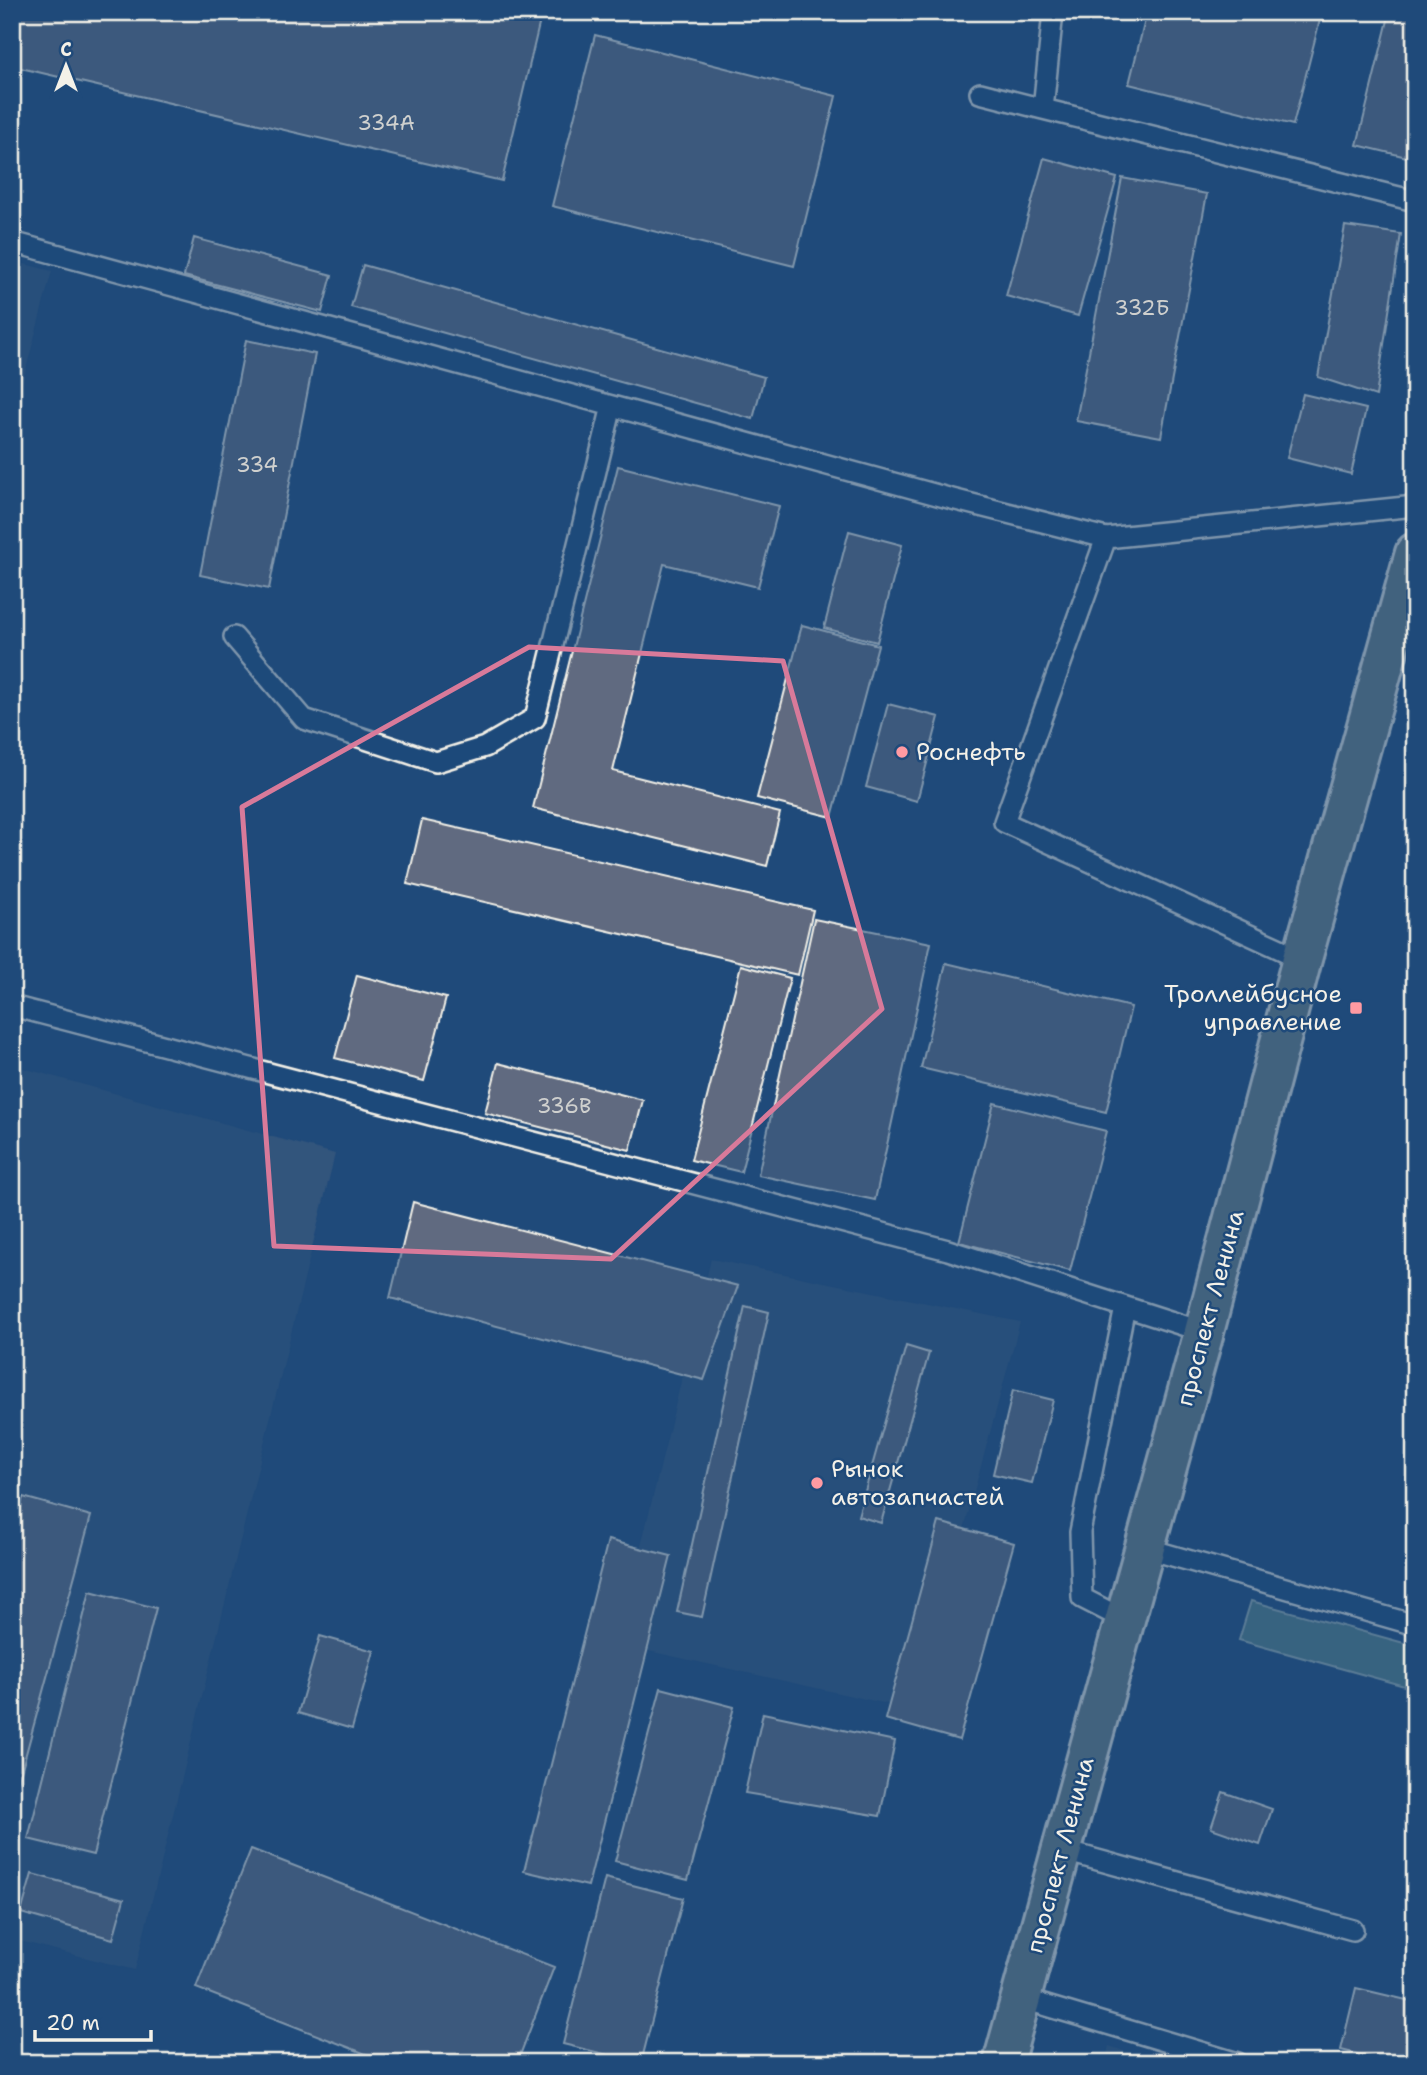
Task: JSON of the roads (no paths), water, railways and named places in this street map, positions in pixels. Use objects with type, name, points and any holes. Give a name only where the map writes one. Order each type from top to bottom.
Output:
[{"type":"main road","name":"проспект Ленина","points":[[1003,2063],[1204,1332],[1302,959],[1415,553]]},
{"type":"lane","points":[[1043,109],[1053,12]]},
{"type":"lane","points":[[980,93],[1415,201]]},
{"type":"lane","points":[[12,242],[952,499],[1106,538],[1415,506]]},
{"type":"lane","points":[[234,637],[304,719],[436,762],[485,747],[535,718],[612,407]]},
{"type":"lane","points":[[1106,538],[1004,822],[1302,959]]},
{"type":"lane","points":[[12,1006],[948,1250],[1204,1332]]},
{"type":"lane","points":[[1125,1307],[1080,1532],[1082,1598],[1125,1620]]},
{"type":"lane","points":[[1145,1548],[1415,1625]]},
{"type":"lane","points":[[1061,1850],[1353,1930]]},
{"type":"lane","points":[[1020,1998],[1238,2063]]},
{"type":"place","name":"Роснефть","points":[[902,752]]},
{"type":"place","name":"Троллейбусное управление","points":[[1356,1008]]},
{"type":"place","name":"Рынок автозапчастей","points":[[817,1483]]}]
